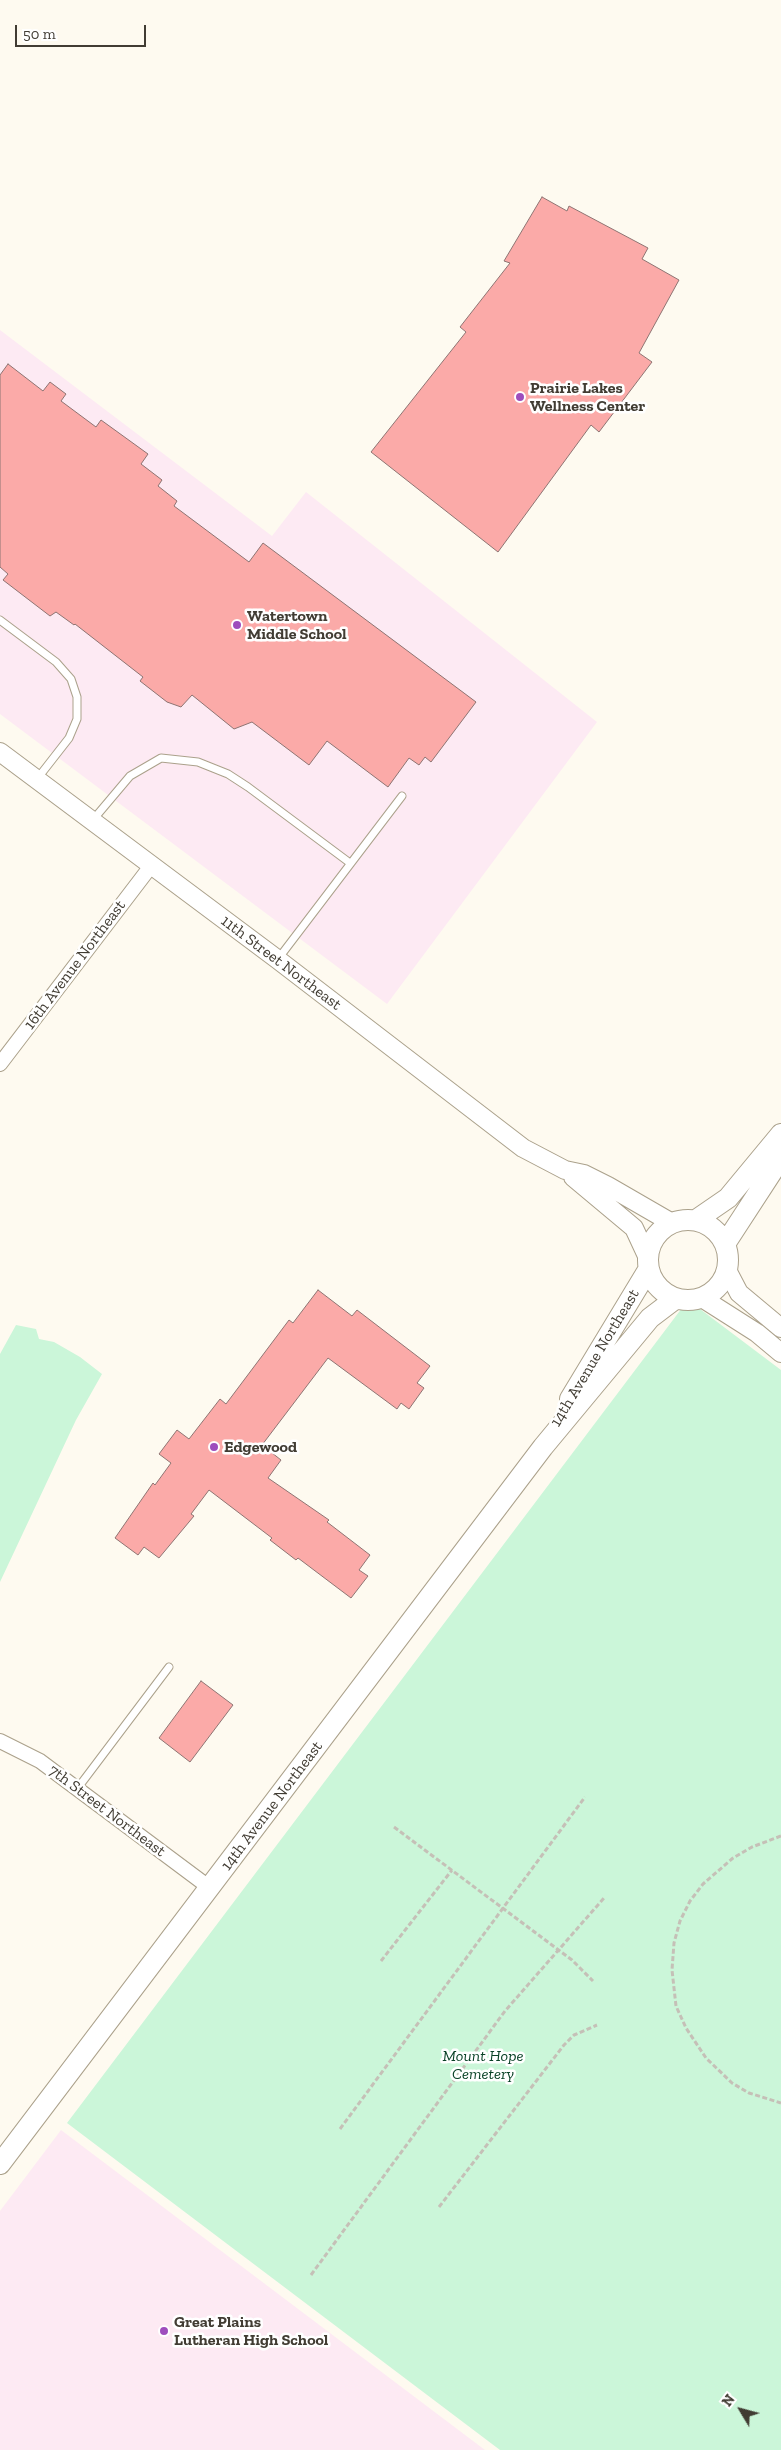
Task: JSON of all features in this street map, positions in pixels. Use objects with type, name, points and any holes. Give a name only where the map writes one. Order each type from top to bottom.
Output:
[{"type":"main road","points":[[696,1220],[728,1198],[781,1134]]},
{"type":"main road","points":[[725,1244],[781,1158]]},
{"type":"main road","points":[[684,1219],[696,1220],[708,1225],[718,1233],[725,1244],[728,1257],[727,1270],[722,1282],[714,1292],[702,1298],[689,1300],[675,1299],[663,1292],[654,1282],[648,1263],[655,1236],[672,1222],[684,1219]]},
{"type":"main road","name":"14th Avenue Northeast","points":[[543,1447],[648,1263]]},
{"type":"main road","name":"14th Avenue Northeast","points":[[0,2164],[543,1447],[650,1318],[675,1299]]},
{"type":"street","name":"11th Street Northeast","points":[[0,752],[277,959],[464,1104],[524,1148],[565,1170],[634,1228],[648,1263]]},
{"type":"street","name":"16th Avenue Northeast","points":[[0,1064],[151,866]]},
{"type":"street","name":"11th Street Northeast","points":[[565,1170],[584,1174],[672,1222]]},
{"type":"street","points":[[727,1270],[739,1293],[781,1328]]},
{"type":"street","points":[[702,1298],[757,1333],[781,1353]]},
{"type":"street","name":"7th Street Northeast","points":[[0,1740],[40,1761],[210,1888]]},
{"type":"lane","points":[[0,620],[56,662],[71,679],[77,697],[77,719],[69,738],[36,779]]},
{"type":"lane","points":[[92,821],[130,776],[161,758],[198,762],[228,774],[248,787],[350,863]]},
{"type":"lane","points":[[277,959],[402,796]]},
{"type":"lane","points":[[77,1789],[168,1668]]},
{"type":"path","points":[[340,2129],[585,1797]]},
{"type":"path","points":[[394,1827],[559,1950],[593,1981]]},
{"type":"path","points":[[781,1836],[752,1846],[733,1858],[703,1884],[690,1901],[680,1921],[674,1943],[672,1970],[676,2006],[686,2028],[706,2058],[732,2083],[749,2093],[781,2103]]},
{"type":"path","points":[[381,1961],[452,1870]]},
{"type":"path","points":[[311,2276],[505,2011],[604,1898]]},
{"type":"path","points":[[439,2207],[564,2045],[574,2035],[597,2025]]},
{"type":"shaded area","name":"Watertown Middle School","points":[[0,330],[272,536],[306,492],[597,722],[387,1004],[0,714]]},
{"type":"shaded area","name":"Great Plains Lutheran High School","points":[[61,2130],[485,2450],[0,2450],[0,2211]]},
{"type":"green space","name":"Mount Hope Cemetery","points":[[688,1300],[781,1370],[781,2450],[500,2450],[67,2123]]},
{"type":"green space","points":[[16,1325],[36,1329],[39,1339],[54,1342],[80,1357],[102,1374],[76,1420],[0,1582],[0,1354]]},
{"type":"building","name":"Prairie Lakes Wellness Center","points":[[542,197],[567,211],[569,206],[648,248],[642,259],[679,280],[639,353],[652,362],[599,432],[591,425],[498,552],[371,452],[466,332],[460,327],[510,263],[504,261]]},
{"type":"building","points":[[8,364],[43,391],[50,382],[66,394],[61,401],[96,427],[101,420],[148,454],[141,464],[162,480],[158,486],[177,501],[174,506],[249,562],[263,543],[476,702],[431,762],[425,757],[419,765],[409,758],[388,787],[327,741],[309,765],[252,722],[234,729],[192,695],[181,707],[167,702],[140,681],[143,677],[75,624],[56,612],[50,616],[3,580],[8,574],[0,567],[0,375]]},
{"type":"building","name":"Edgewood","points":[[318,1290],[352,1316],[357,1310],[430,1366],[417,1383],[424,1388],[409,1409],[401,1403],[397,1409],[328,1358],[262,1445],[281,1460],[268,1478],[329,1520],[327,1522],[370,1555],[359,1570],[368,1576],[351,1598],[298,1558],[296,1560],[270,1540],[272,1538],[209,1490],[191,1514],[194,1516],[159,1558],[144,1547],[138,1555],[115,1538],[153,1483],[155,1485],[171,1463],[159,1454],[177,1430],[189,1439],[220,1399],[226,1404],[289,1320],[293,1323]]},
{"type":"building","points":[[201,1681],[233,1705],[190,1762],[159,1738]]},
{"type":"place","name":"Prairie Lakes Wellness Center","points":[[520,397]]},
{"type":"place","name":"Watertown Middle School","points":[[237,625]]},
{"type":"place","name":"Edgewood","points":[[214,1447]]},
{"type":"place","name":"Great Plains Lutheran High School","points":[[164,2331]]}]
